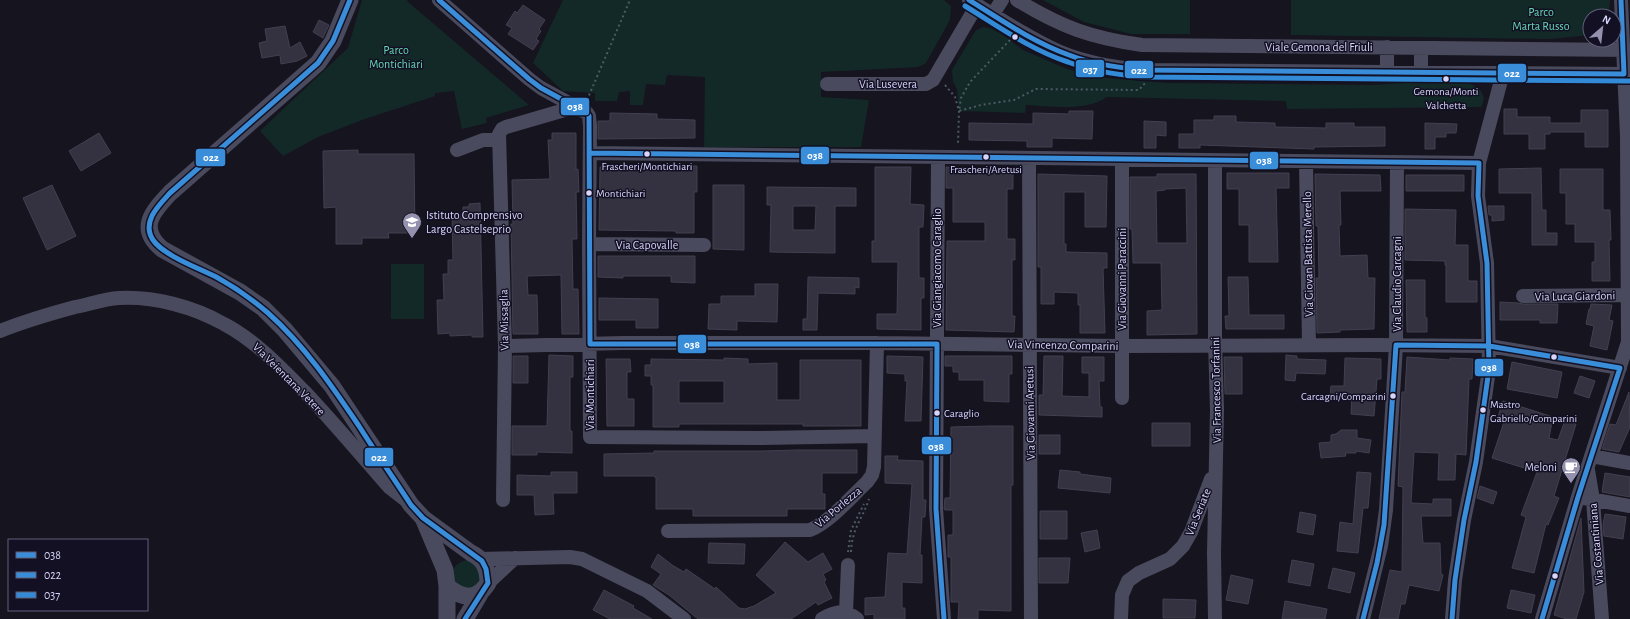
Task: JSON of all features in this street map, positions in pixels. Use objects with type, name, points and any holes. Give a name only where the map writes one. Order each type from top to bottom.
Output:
[{"type":"street","points":[[350,0],[333,41],[318,63],[170,193],[152,214],[149,228],[153,239],[162,249],[240,292],[263,308],[285,330],[332,386],[411,504],[423,518],[484,564],[487,570],[484,588],[465,619]]},
{"type":"street","points":[[439,0],[529,79],[579,109]]},
{"type":"street","points":[[993,14],[1002,0]]},
{"type":"street","name":"Viale Gemona del Friuli","points":[[1017,0],[1050,19],[1078,31],[1107,40],[1142,46],[1626,50]]},
{"type":"street","points":[[1542,619],[1578,497],[1629,341],[1629,232],[1626,136],[1627,74],[1621,0]]},
{"type":"street","name":"Viale Gemona del Friuli","points":[[973,2],[1060,52],[1080,59],[1121,68],[1161,71],[1627,74]]},
{"type":"street","name":"Via Lusevera","points":[[827,84],[926,84],[933,80],[937,74],[973,2]]},
{"type":"street","points":[[1387,47],[1387,73]]},
{"type":"street","points":[[1420,73],[1421,48]]},
{"type":"street","points":[[1452,619],[1455,580],[1464,520],[1476,462],[1488,383],[1490,355],[1487,263],[1478,196],[1479,163],[1503,73]]},
{"type":"street","points":[[457,150],[483,140],[499,140],[500,133],[504,127],[579,109]]},
{"type":"street","name":"Via Montichiari","points":[[579,109],[587,113],[589,116],[590,437],[758,438],[875,436]]},
{"type":"street","name":"Via Missaglia","points":[[499,140],[505,346],[503,500]]},
{"type":"street","points":[[590,153],[1029,158],[1215,162],[1479,163]]},
{"type":"street","name":"Via Giangiacomo Caraglio","points":[[938,157],[936,509],[944,619]]},
{"type":"street","name":"Via Giovanni Aretusi","points":[[1029,158],[1031,619]]},
{"type":"street","name":"Via Giovanni Paraccini","points":[[1122,160],[1122,398]]},
{"type":"street","name":"Via Francesco Torfanini","points":[[1215,162],[1215,346],[1217,410],[1215,619]]},
{"type":"street","name":"Via Giovan Battista Merello","points":[[1306,162],[1309,345]]},
{"type":"street","name":"Via Claudio Carcagni","points":[[1363,619],[1377,563],[1384,525],[1396,345],[1397,162]]},
{"type":"street","name":"Via Capovalle","points":[[589,244],[704,245]]},
{"type":"street","name":"Via Luca Giardoni","points":[[1523,296],[1629,288]]},
{"type":"street","name":"Via Veientana Vetere","points":[[0,331],[47,315],[99,301],[120,298],[156,300],[224,323],[267,354],[317,406],[389,487],[411,504]]},
{"type":"street","name":"Via Vincenzo Comparini","points":[[505,346],[590,344],[877,343],[1122,346],[1489,346],[1620,368]]},
{"type":"street","name":"Via Porlezza","points":[[668,531],[810,530],[817,527],[829,518],[867,482],[872,475],[874,467],[877,343]]},
{"type":"street","points":[[1589,462],[1630,463]]},
{"type":"street","name":"Via Costantiniana","points":[[1589,462],[1602,619]]},
{"type":"street","name":"Via Seriate","points":[[1120,619],[1122,595],[1128,581],[1138,573],[1170,559],[1187,540],[1216,467]]},
{"type":"street","points":[[1578,497],[1630,506]]},
{"type":"street","points":[[423,518],[446,578],[459,595],[472,596],[484,588],[515,558]]},
{"type":"street","points":[[447,619],[446,578],[454,561],[475,556],[582,559],[596,564],[647,591],[684,619]]},
{"type":"street","points":[[822,619],[835,612],[851,616],[848,565]]},
{"type":"path","points":[[579,109],[630,0]]},
{"type":"path","points":[[958,157],[959,111],[961,98],[970,82],[1010,40]]},
{"type":"path","points":[[937,74],[955,97],[959,111]]},
{"type":"path","points":[[959,111],[981,105],[1014,100],[1036,89],[1139,90],[1147,82]]},
{"type":"path","points":[[870,495],[867,506],[854,532],[848,565],[849,538],[851,530],[870,495]]},
{"type":"green space","name":"Parco Montichiari","points":[[362,0],[407,0],[529,105],[486,118],[487,123],[462,129],[454,91],[435,93],[435,96],[362,120],[318,137],[283,156],[260,131],[348,48]]},
{"type":"green space","points":[[563,0],[944,0],[951,6],[950,20],[926,63],[918,67],[821,72],[821,97],[869,100],[861,147],[704,147],[705,77],[667,75],[665,85],[646,84],[643,105],[630,105],[630,91],[619,92],[617,101],[595,101],[595,93],[563,91],[533,63]]},
{"type":"green space","points":[[1043,0],[1190,0],[1190,34],[1131,34],[1084,22]]},
{"type":"green space","name":"Parco Marta Russo","points":[[1291,0],[1610,0],[1610,8],[1582,8],[1582,36],[1550,39],[1291,35]]},
{"type":"green space","points":[[984,27],[992,29],[1003,35],[1023,50],[1067,69],[1105,78],[1167,83],[1374,85],[1457,79],[1478,88],[1483,96],[1483,101],[1481,107],[1287,109],[1286,101],[1107,97],[1089,105],[1057,107],[1026,105],[1025,113],[959,111],[957,89],[953,82],[952,70],[976,30]]},
{"type":"green space","points":[[391,264],[424,264],[424,319],[391,319]]},
{"type":"green space","points":[[468,560],[475,562],[483,574],[476,588],[462,589],[455,583],[452,575],[456,566],[461,562]]},
{"type":"building","points":[[523,5],[545,20],[539,29],[541,31],[536,39],[539,41],[533,50],[508,34],[512,28],[506,25],[515,11],[517,13]]},
{"type":"building","points":[[319,20],[329,25],[323,38],[313,32]]},
{"type":"building","points":[[285,26],[290,48],[300,42],[307,56],[297,61],[281,64],[280,55],[262,58],[259,43],[267,41],[265,29]]},
{"type":"building","points":[[1504,109],[1517,109],[1517,117],[1550,117],[1550,123],[1581,123],[1581,110],[1608,110],[1608,147],[1585,147],[1585,132],[1550,132],[1550,134],[1545,134],[1545,149],[1529,149],[1529,134],[1504,134]]},
{"type":"building","points":[[1069,111],[1093,111],[1092,139],[1052,138],[1052,147],[1027,147],[1027,141],[969,140],[969,123],[1033,124],[1033,113],[1069,114]]},
{"type":"building","points":[[610,113],[657,114],[657,119],[695,120],[695,138],[598,139],[598,121],[610,121]]},
{"type":"building","points":[[1214,116],[1236,116],[1236,122],[1275,123],[1275,127],[1326,128],[1326,123],[1354,123],[1354,127],[1385,127],[1385,146],[1314,147],[1314,149],[1200,145],[1200,148],[1179,148],[1179,134],[1194,134],[1194,120],[1214,120]]},
{"type":"building","points":[[1144,121],[1166,122],[1166,136],[1156,135],[1156,148],[1144,148]]},
{"type":"building","points":[[1425,123],[1457,124],[1456,133],[1446,133],[1446,137],[1435,137],[1435,149],[1425,149]]},
{"type":"building","points":[[99,133],[111,153],[81,171],[69,151]]},
{"type":"building","points":[[552,133],[576,133],[576,170],[578,169],[579,192],[576,192],[577,239],[572,239],[573,289],[578,289],[579,334],[562,334],[561,275],[527,276],[528,295],[537,295],[538,334],[513,334],[511,224],[513,224],[512,180],[550,179],[548,140],[552,140]]},
{"type":"building","name":"Istituto Comprensivo Largo Castelseprio","points":[[358,150],[358,154],[414,154],[415,233],[388,233],[389,238],[362,238],[362,244],[336,244],[336,207],[324,208],[323,151]]},
{"type":"building","points":[[636,165],[697,166],[697,192],[694,192],[694,233],[676,233],[676,231],[599,230],[600,167],[636,167]]},
{"type":"building","points":[[875,167],[911,167],[910,204],[924,205],[923,227],[919,227],[919,278],[924,278],[924,298],[921,298],[921,330],[877,329],[877,314],[897,314],[898,262],[872,262],[872,241],[875,241]]},
{"type":"building","points":[[946,167],[1013,169],[1013,189],[1007,189],[1007,239],[1015,239],[1015,260],[1012,260],[1012,316],[1015,316],[1014,332],[946,330],[947,241],[985,241],[985,222],[953,222],[953,188],[946,188]]},
{"type":"building","points":[[1541,168],[1542,210],[1546,210],[1546,233],[1557,233],[1557,245],[1532,245],[1532,193],[1499,193],[1499,169]]},
{"type":"building","points":[[1560,169],[1603,169],[1603,210],[1610,210],[1610,281],[1592,281],[1592,262],[1595,262],[1595,242],[1575,242],[1575,224],[1566,224],[1566,193],[1560,193]]},
{"type":"building","points":[[1227,173],[1289,173],[1289,188],[1276,188],[1278,262],[1249,262],[1249,225],[1239,225],[1239,189],[1227,189]]},
{"type":"building","points":[[1038,174],[1107,176],[1106,227],[1085,227],[1085,192],[1064,192],[1064,244],[1066,244],[1066,252],[1107,253],[1107,268],[1103,268],[1105,333],[1080,333],[1080,305],[1078,305],[1078,293],[1054,292],[1054,304],[1041,304],[1041,267],[1038,267]]},
{"type":"building","points":[[1157,174],[1196,174],[1197,334],[1147,335],[1147,311],[1162,310],[1161,263],[1133,263],[1132,229],[1130,229],[1130,177],[1157,177]],"holes":[[[1186,188],[1187,243],[1157,243],[1156,191]]]},
{"type":"building","points":[[1315,174],[1380,175],[1381,191],[1340,191],[1340,256],[1367,255],[1368,278],[1375,278],[1374,329],[1340,330],[1340,332],[1317,333],[1316,278],[1319,278]]},
{"type":"building","points":[[1406,175],[1464,175],[1464,191],[1406,191]]},
{"type":"building","points":[[52,185],[76,236],[47,250],[23,198]]},
{"type":"building","points":[[713,185],[744,185],[744,250],[713,249]]},
{"type":"building","points":[[767,187],[856,188],[856,206],[835,206],[835,253],[770,252],[771,205],[767,205]],"holes":[[[793,206],[816,206],[815,230],[793,230]]]},
{"type":"building","name":"Istituto Comprensivo Largo Castelseprio","points":[[480,203],[483,337],[472,337],[472,335],[450,336],[450,333],[438,334],[437,300],[444,300],[443,274],[448,274],[448,260],[453,260],[452,215],[463,215],[463,207],[469,207],[469,204]]},
{"type":"building","points":[[1488,206],[1504,206],[1504,220],[1492,221],[1492,215],[1489,215]]},
{"type":"building","points":[[1405,209],[1456,210],[1455,245],[1468,245],[1468,281],[1477,281],[1477,302],[1446,302],[1445,261],[1405,260]]},
{"type":"building","points":[[598,256],[695,256],[695,283],[671,282],[671,276],[623,276],[623,278],[598,277]]},
{"type":"building","points":[[808,277],[859,278],[859,288],[855,287],[855,294],[818,293],[817,330],[803,330],[803,319],[807,319]]},
{"type":"building","points":[[1228,277],[1248,277],[1249,315],[1284,315],[1284,329],[1226,329],[1225,316],[1229,316]]},
{"type":"building","points":[[1406,280],[1425,280],[1425,317],[1427,318],[1427,332],[1407,332]]},
{"type":"building","points":[[755,284],[778,284],[777,322],[737,321],[737,330],[708,329],[709,304],[721,304],[721,296],[755,296]]},
{"type":"building","points":[[599,298],[658,299],[658,328],[636,328],[636,320],[599,320]]},
{"type":"building","points":[[1500,302],[1523,304],[1558,304],[1557,323],[1540,323],[1540,320],[1500,320]]},
{"type":"building","points":[[1591,304],[1612,305],[1609,320],[1613,321],[1607,350],[1590,346],[1594,326],[1586,324]]},
{"type":"building","points":[[549,355],[573,356],[573,377],[570,377],[570,431],[572,431],[572,453],[537,452],[537,455],[512,455],[512,426],[547,426]]},
{"type":"building","points":[[1286,355],[1297,356],[1297,359],[1326,360],[1325,374],[1296,373],[1295,381],[1285,380]]},
{"type":"building","points":[[513,356],[528,356],[528,383],[513,383]]},
{"type":"building","points":[[887,356],[923,357],[921,421],[905,421],[907,381],[905,381],[905,374],[887,373]]},
{"type":"building","points":[[945,356],[1012,356],[1012,374],[1009,374],[1009,402],[984,401],[984,380],[959,380],[959,372],[953,372],[953,366],[945,366]]},
{"type":"building","points":[[1044,356],[1063,356],[1062,396],[1089,397],[1089,373],[1082,373],[1082,357],[1104,357],[1104,381],[1099,381],[1102,417],[1039,415],[1039,395],[1043,395]]},
{"type":"building","points":[[1224,357],[1242,357],[1242,394],[1225,394]]},
{"type":"building","points":[[1407,357],[1450,360],[1450,358],[1473,359],[1472,379],[1469,379],[1466,455],[1456,454],[1455,480],[1438,480],[1439,453],[1414,452],[1411,503],[1433,504],[1433,499],[1451,499],[1451,516],[1421,516],[1423,543],[1440,543],[1441,574],[1443,575],[1439,591],[1409,585],[1405,604],[1401,604],[1398,619],[1379,619],[1390,570],[1402,572],[1403,487],[1398,486],[1402,392],[1405,392]]},
{"type":"building","points":[[724,358],[748,359],[748,364],[777,363],[777,400],[800,400],[800,360],[861,360],[861,426],[803,426],[803,424],[679,424],[679,427],[653,427],[653,385],[651,385],[651,376],[645,376],[645,365],[651,365],[651,359],[724,360]],"holes":[[[679,381],[724,381],[724,403],[679,403]]]},
{"type":"building","points":[[1345,358],[1381,359],[1381,379],[1377,379],[1374,416],[1351,414],[1352,397],[1330,397],[1331,386],[1344,386]]},
{"type":"building","points":[[606,359],[630,359],[631,372],[627,372],[627,399],[634,399],[634,426],[607,426]]},
{"type":"building","points":[[1512,362],[1562,372],[1557,398],[1507,389]]},
{"type":"building","points":[[1580,376],[1595,381],[1589,398],[1574,393]]},
{"type":"building","points":[[1629,392],[1630,427],[1619,452],[1602,449],[1610,424],[1616,425]]},
{"type":"building","points":[[1503,401],[1553,417],[1549,438],[1558,440],[1565,420],[1576,424],[1554,496],[1559,498],[1548,525],[1546,524],[1534,573],[1512,568],[1526,517],[1521,515],[1537,472],[1492,458],[1504,422],[1497,420]]},
{"type":"building","points":[[1152,423],[1190,423],[1190,446],[1152,446]]},
{"type":"building","points":[[1013,426],[1013,485],[1011,485],[1011,611],[978,610],[978,619],[958,619],[959,602],[951,602],[951,557],[948,557],[948,535],[953,535],[953,510],[944,509],[945,498],[950,498],[951,427]]},
{"type":"building","points":[[1341,430],[1357,430],[1357,438],[1371,440],[1369,453],[1356,451],[1356,453],[1345,453],[1346,456],[1321,458],[1319,443],[1331,442],[1331,435],[1336,434]]},
{"type":"building","points":[[1039,435],[1060,435],[1060,454],[1039,454]]},
{"type":"building","points":[[857,450],[857,473],[822,473],[822,494],[825,494],[825,509],[787,509],[787,516],[693,516],[693,509],[656,509],[656,478],[654,476],[604,476],[604,454],[654,453],[654,451]]},
{"type":"building","points":[[885,456],[898,456],[897,460],[923,461],[923,500],[926,500],[925,517],[922,517],[920,555],[922,555],[922,583],[902,582],[902,608],[905,608],[905,619],[874,619],[874,614],[865,615],[865,598],[885,597],[888,553],[907,554],[912,484],[885,483]]},
{"type":"building","points":[[1060,470],[1111,478],[1110,493],[1058,488]]},
{"type":"building","points":[[551,472],[577,472],[577,493],[553,493],[554,514],[535,515],[534,495],[517,495],[517,475],[551,476]]},
{"type":"building","points":[[1357,472],[1371,473],[1368,508],[1363,508],[1358,553],[1337,551],[1340,522],[1353,524]]},
{"type":"building","points":[[1605,473],[1630,477],[1630,497],[1602,492]]},
{"type":"building","points":[[1480,486],[1497,492],[1493,504],[1477,498]]},
{"type":"building","points":[[1040,511],[1067,511],[1067,539],[1040,539]]},
{"type":"building","points":[[1300,512],[1316,515],[1313,535],[1297,532]]},
{"type":"building","points":[[1605,514],[1626,517],[1623,539],[1604,536],[1603,525]]},
{"type":"building","points":[[1581,518],[1584,592],[1576,619],[1567,619],[1554,615]]},
{"type":"building","points":[[1097,530],[1100,548],[1085,552],[1081,533]]},
{"type":"building","points":[[785,542],[808,562],[823,553],[832,569],[823,574],[826,580],[824,582],[832,598],[818,605],[816,602],[791,619],[698,619],[669,595],[653,585],[661,574],[651,567],[658,554],[684,572],[686,569],[715,589],[716,587],[739,608],[745,609],[754,606],[776,593],[756,575]]},
{"type":"building","points":[[709,543],[745,544],[744,564],[708,563]]},
{"type":"building","points":[[1039,558],[1070,558],[1068,583],[1039,583]]},
{"type":"building","points":[[1292,560],[1314,564],[1310,586],[1288,582]]},
{"type":"building","points":[[1333,568],[1355,573],[1350,593],[1328,588]]},
{"type":"building","points":[[1231,575],[1253,580],[1248,604],[1226,600]]},
{"type":"building","points":[[604,590],[634,606],[633,608],[652,619],[610,619],[593,610]]},
{"type":"building","points":[[1511,590],[1535,595],[1531,613],[1507,608]]},
{"type":"building","points":[[1163,599],[1196,600],[1195,618],[1163,618]]},
{"type":"building","points":[[1285,601],[1327,609],[1325,619],[1282,619]]},
{"type":"transit line","name":"022","points":[[350,0],[333,41],[318,63],[170,193],[153,214],[150,220],[150,233],[153,240],[165,251],[183,262],[218,278],[244,294],[281,325],[328,381],[411,505],[423,518],[482,561],[486,569],[488,583],[465,619]]},
{"type":"transit line","name":"038","points":[[439,0],[529,79],[541,88],[587,113],[589,116],[590,344],[937,344],[936,509],[944,619]]},
{"type":"transit line","name":"022","points":[[969,0],[1018,30],[1056,50],[1096,63],[1141,70],[1624,74],[1621,0]]},
{"type":"transit line","name":"037","points":[[965,6],[1015,37],[1054,57],[1095,70],[1140,77],[1630,81]]},
{"type":"transit line","name":"038","points":[[590,153],[1479,163],[1478,196],[1487,263],[1489,369],[1476,462],[1464,520],[1455,580],[1452,619]]},
{"type":"transit line","name":"038","points":[[1363,619],[1377,563],[1384,525],[1396,345],[1489,346],[1620,368],[1578,497],[1542,619]]},
{"type":"place","name":"Gemona/Monti Valchetta","points":[[1446,79]]},
{"type":"place","name":"Frascheri/Montichiari","points":[[647,154]]},
{"type":"place","name":"Frascheri/Aretusi","points":[[986,157]]},
{"type":"place","name":"Montichiari","points":[[589,193]]},
{"type":"place","name":"Istituto Comprensivo Largo Castelseprio","points":[[412,239]]},
{"type":"place","name":"Carcagni/Comparini","points":[[1393,396]]},
{"type":"place","name":"Mastro Gabriello/Comparini","points":[[1483,410]]},
{"type":"place","name":"Caraglio","points":[[937,413]]},
{"type":"place","name":"Meloni","points":[[1571,484]]}]
